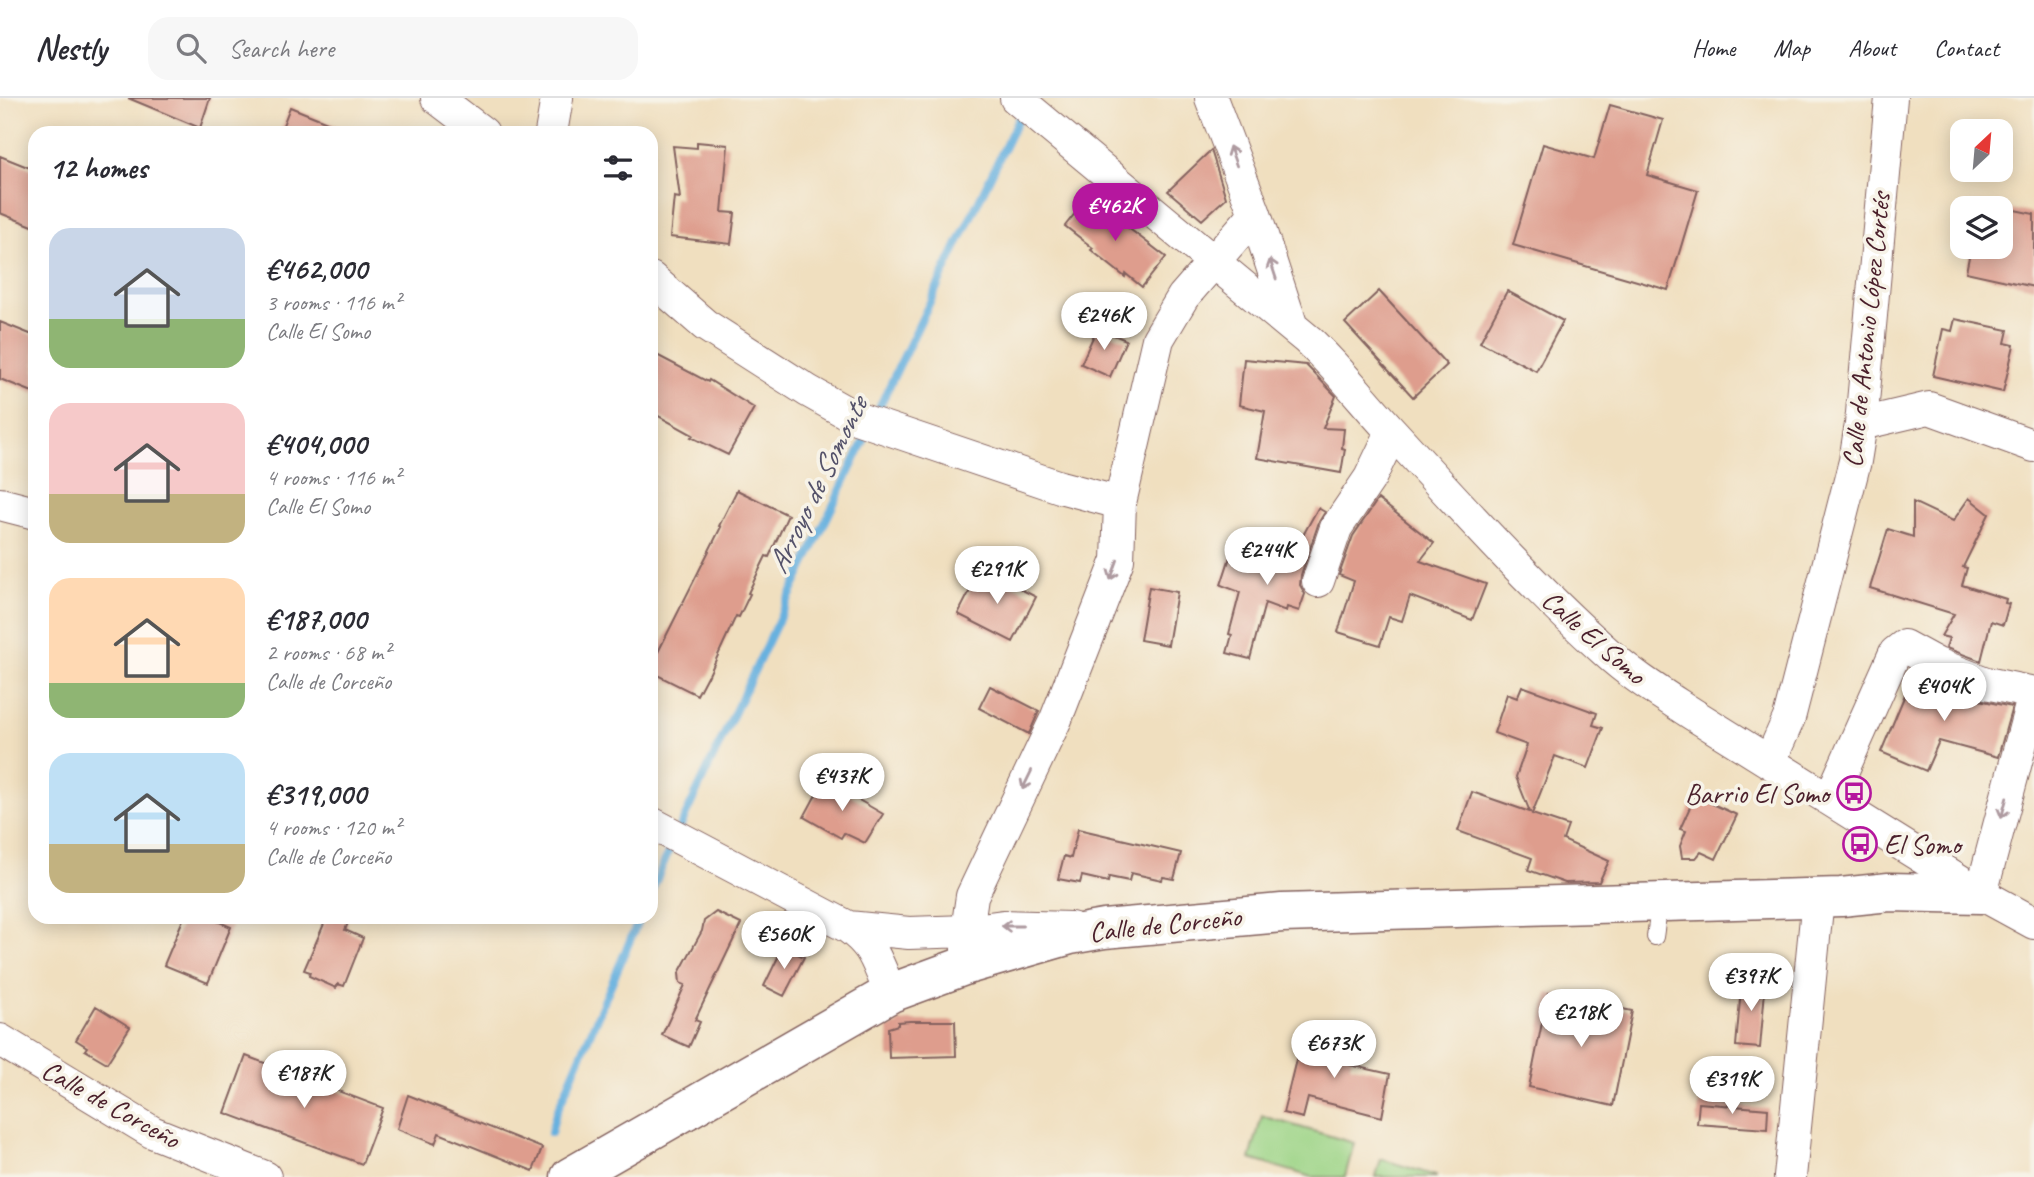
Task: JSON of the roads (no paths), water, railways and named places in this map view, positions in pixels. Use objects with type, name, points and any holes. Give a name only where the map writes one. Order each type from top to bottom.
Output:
[{"type":"main road","name":"Calle de Corceño","points":[[1889,892],[1938,866]]},
{"type":"main road","name":"Calle de Corceño","points":[[570,1177],[599,1158],[906,987],[958,943],[1070,935],[1104,929],[1282,913],[1658,920],[1818,898],[1889,892],[1981,894]]},
{"type":"street","points":[[437,98],[474,126]]},
{"type":"street","points":[[552,126],[556,98]]},
{"type":"street","name":"Calle El Somo","points":[[1016,98],[1291,324],[1333,363],[1392,432],[1534,584],[1605,652],[1646,683],[1981,894],[2034,923]]},
{"type":"street","points":[[1212,98],[1255,214],[1291,324]]},
{"type":"street","name":"Calle de Antonio López Cortés","points":[[1770,761],[1789,718],[1855,461],[1861,424],[1891,98]]},
{"type":"street","points":[[848,927],[909,933],[958,943],[972,896],[1056,719],[1118,560],[1120,503],[1158,339],[1183,297],[1255,214]]},
{"type":"street","points":[[658,284],[705,325],[808,391],[856,418],[1059,487],[1120,503]]},
{"type":"street","points":[[1861,424],[1929,408],[2034,446]]},
{"type":"street","points":[[1318,581],[1336,528],[1370,478],[1392,432]]},
{"type":"street","points":[[0,504],[28,511]]},
{"type":"street","points":[[1830,799],[1895,653],[1904,646],[1937,664],[1986,683],[2034,694],[1981,894]]},
{"type":"street","points":[[670,834],[848,927],[865,939],[877,958],[906,987]]},
{"type":"street","points":[[1790,1177],[1818,898]]},
{"type":"street","name":"Calle de Corceño","points":[[0,1040],[152,1132],[265,1177]]},
{"type":"waterway","name":"Arroyo de Somonte","points":[[874,418],[1022,111]]},
{"type":"waterway","name":"Arroyo de Somonte","points":[[679,829],[869,430]]},
{"type":"waterway","name":"Arroyo de Somonte","points":[[658,876],[673,841]]},
{"type":"waterway","name":"Arroyo de Somonte","points":[[551,1133],[555,1116],[637,924]]},
{"type":"place","name":"Barrio El Somo","points":[[1854,793]]},
{"type":"place","name":"El Somo","points":[[1860,844]]}]
